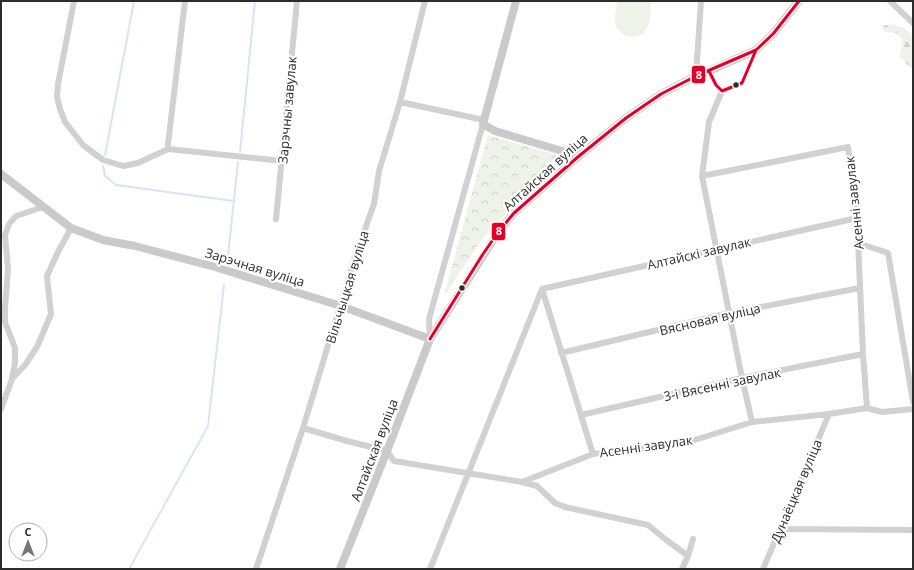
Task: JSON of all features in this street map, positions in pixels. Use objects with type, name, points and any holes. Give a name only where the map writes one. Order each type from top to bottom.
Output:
[{"type":"main road","name":"Алтайская вуліца","points":[[484,122],[516,1]]},
{"type":"main road","name":"Алтайская вуліца","points":[[340,569],[430,339],[499,231],[514,213],[579,156],[626,118],[661,94],[696,76],[756,50],[773,34],[798,1]]},
{"type":"main road","points":[[484,122],[494,131],[579,156]]},
{"type":"main road","name":"Зарэчная вуліца","points":[[1,174],[71,228],[102,240],[135,246],[208,265],[341,306],[430,339]]},
{"type":"street","points":[[74,1],[56,97],[65,122],[83,145],[103,160],[123,166],[138,163],[168,149],[282,161]]},
{"type":"street","points":[[168,149],[185,1]]},
{"type":"street","name":"Зарэчны завулак","points":[[276,219],[297,1]]},
{"type":"street","name":"Вільчыцкая вуліца","points":[[256,569],[303,428],[354,260],[374,204],[379,171],[400,102],[425,1]]},
{"type":"street","points":[[696,76],[701,1]]},
{"type":"street","points":[[891,1],[913,23]]},
{"type":"street","points":[[752,422],[702,176],[709,122],[722,91],[742,83],[756,50]]},
{"type":"street","points":[[710,71],[718,88],[722,91]]},
{"type":"street","points":[[400,102],[484,122]]},
{"type":"street","name":"Алтайская вуліца","points":[[430,339],[429,318],[484,122]]},
{"type":"street","name":"Асенні завулак","points":[[702,176],[848,147],[857,218],[867,408]]},
{"type":"street","points":[[1,409],[12,379],[15,363],[15,348],[5,322],[4,308],[8,269],[5,235],[9,224],[16,216],[43,207]]},
{"type":"street","name":"Алтайскі завулак","points":[[542,289],[857,218]]},
{"type":"street","points":[[12,379],[25,365],[37,347],[51,314],[47,276],[71,228]]},
{"type":"street","points":[[858,243],[888,253],[913,402]]},
{"type":"street","name":"Вясновая вуліца","points":[[562,353],[729,313],[860,288]]},
{"type":"street","points":[[542,289],[593,454]]},
{"type":"street","points":[[430,569],[542,289]]},
{"type":"street","name":"3-і Вясенні завулак","points":[[581,415],[742,378],[863,354]]},
{"type":"street","name":"Асенні завулак","points":[[522,482],[593,454],[685,443],[752,422],[829,414],[867,408],[882,412],[913,409]]},
{"type":"street","name":"Дунаёцкая вуліца","points":[[763,569],[829,414]]},
{"type":"street","points":[[303,428],[387,451],[394,461],[522,482],[537,486],[555,503],[565,507],[648,525],[688,556]]},
{"type":"street","points":[[780,529],[913,530]]},
{"type":"street","points":[[682,569],[693,539]]},
{"type":"green space","points":[[617,1],[651,1],[649,23],[642,34],[632,37],[619,31],[615,20]]},
{"type":"green space","points":[[891,24],[904,28],[913,35],[913,69],[900,58],[902,38],[896,33],[885,32],[882,30],[883,26]]},
{"type":"green space","points":[[488,135],[557,155],[546,170],[482,239],[444,296]]},
{"type":"waterway","points":[[105,155],[134,1]]},
{"type":"waterway","points":[[240,152],[255,1]]},
{"type":"waterway","points":[[227,265],[238,162]]},
{"type":"waterway","points":[[103,166],[105,176],[116,185],[234,201]]},
{"type":"waterway","points":[[129,569],[208,426],[224,285]]},
{"type":"transit line","name":"8","points":[[430,339],[483,254],[514,213],[579,156],[626,118],[661,94],[696,76],[756,50],[773,34],[799,1]]},
{"type":"transit line","name":"8","points":[[709,71],[716,85],[722,91],[742,83],[756,50]]}]
